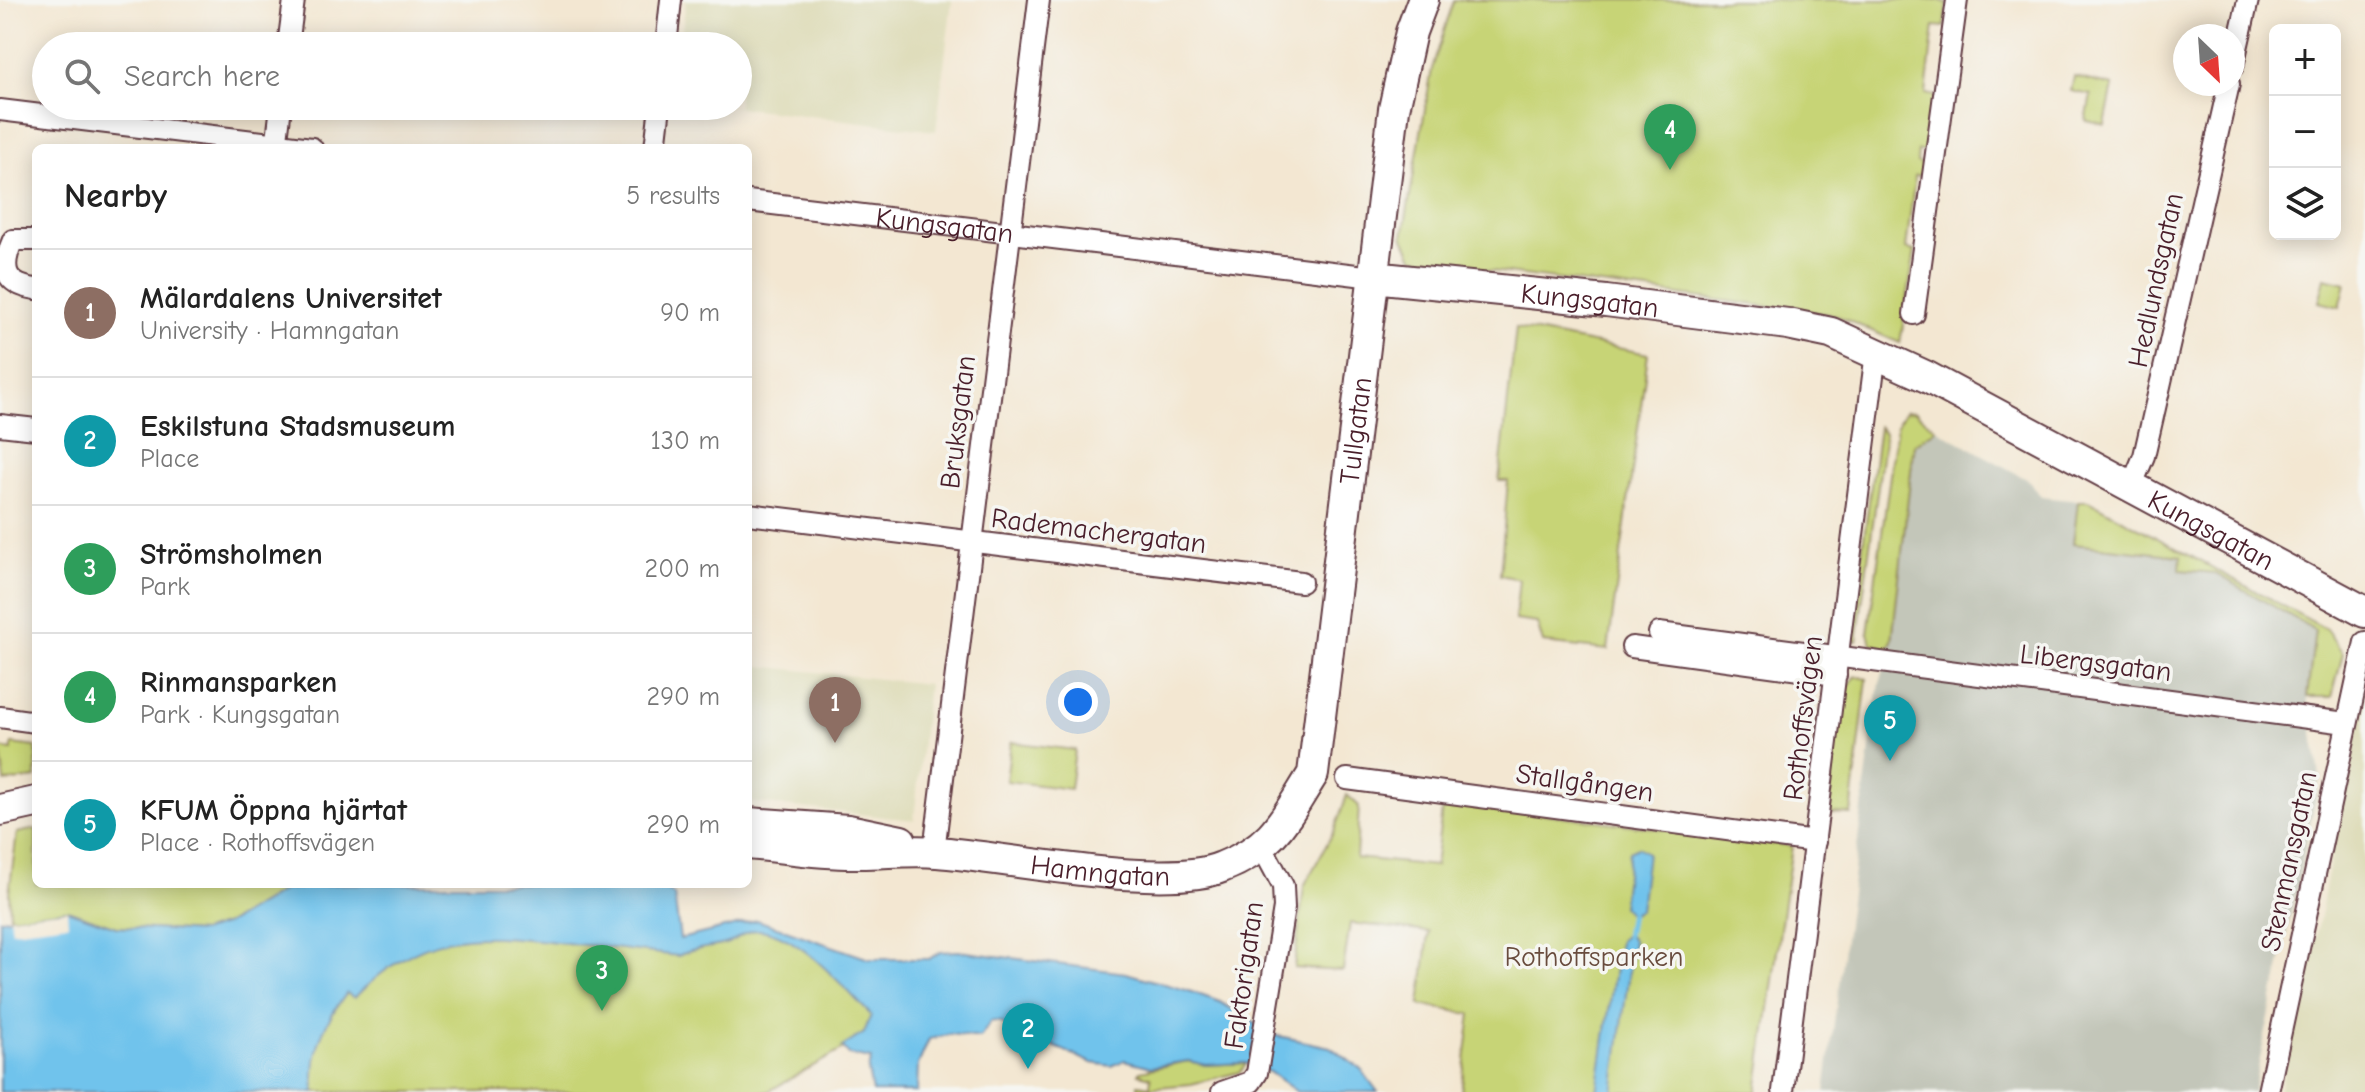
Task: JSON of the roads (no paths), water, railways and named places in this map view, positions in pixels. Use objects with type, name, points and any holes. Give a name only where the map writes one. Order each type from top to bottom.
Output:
[{"type":"street","points":[[290,32],[294,0]]},
{"type":"street","points":[[668,32],[671,0]]},
{"type":"street","name":"Bruksgatan","points":[[934,851],[1039,0]]},
{"type":"street","name":"Tullgatan","points":[[1262,847],[1283,826],[1313,774],[1394,109],[1423,0]]},
{"type":"street","points":[[1914,314],[1957,0]]},
{"type":"street","points":[[2243,24],[2248,0]]},
{"type":"street","name":"Hedlundsgatan","points":[[2131,487],[2144,456],[2226,96]]},
{"type":"street","points":[[0,110],[32,114]]},
{"type":"street","points":[[77,120],[261,144]]},
{"type":"street","points":[[276,144],[279,120]]},
{"type":"street","points":[[655,144],[658,120]]},
{"type":"street","name":"Kungsgatan","points":[[752,202],[1788,324],[1831,333],[1876,352],[2365,612]]},
{"type":"street","points":[[32,240],[13,240],[6,250],[4,267],[7,279],[15,286],[32,288]]},
{"type":"street","name":"Rothoffsvägen","points":[[1783,1091],[1876,352]]},
{"type":"street","points":[[0,425],[32,429]]},
{"type":"street","name":"Rademachergatan","points":[[752,515],[1301,582]]},
{"type":"street","points":[[1659,633],[1837,666]]},
{"type":"street","name":"Stenmansgatan","points":[[2268,1092],[2365,642]]},
{"type":"street","points":[[1632,647],[1837,666]]},
{"type":"street","name":"Libergsgatan","points":[[1837,666],[2346,723]]},
{"type":"street","points":[[0,717],[32,721]]},
{"type":"street","name":"Stallgången","points":[[1347,779],[1815,842]]},
{"type":"street","points":[[0,790],[32,785]]},
{"type":"street","points":[[0,810],[32,803]]},
{"type":"street","name":"Hamngatan","points":[[752,823],[848,830],[934,851]]},
{"type":"street","name":"Hamngatan","points":[[752,844],[848,853],[934,851],[1133,874],[1193,875],[1221,868],[1262,847]]},
{"type":"street","name":"Faktorigatan","points":[[1222,1092],[1251,1082],[1258,1070],[1266,1024],[1284,908],[1283,886],[1262,847]]},
{"type":"water","points":[[1638,847],[1647,853],[1640,910],[1630,915],[1622,906],[1629,851]]},
{"type":"water","points":[[664,888],[674,895],[680,939],[757,920],[869,959],[929,959],[940,952],[958,951],[1126,973],[1220,1002],[1274,1035],[1330,1047],[1361,1069],[1378,1092],[1297,1092],[1269,1072],[1245,1063],[1206,1065],[1188,1061],[1151,1067],[1125,1060],[1112,1066],[1092,1063],[1009,1030],[1001,1022],[991,1021],[980,1038],[951,1034],[929,1039],[918,1065],[917,1092],[872,1092],[868,1070],[871,1059],[849,1055],[842,1047],[864,1033],[871,1015],[805,951],[774,933],[759,930],[749,931],[725,944],[678,956],[496,937],[446,941],[424,948],[378,976],[354,998],[347,993],[320,1039],[315,1065],[315,1092],[0,1092],[0,919],[67,910],[116,927],[201,932],[227,924],[284,890]]},
{"type":"water","points":[[1627,934],[1633,941],[1613,1092],[1597,1092],[1619,941]]},
{"type":"waterway","points":[[1627,934],[1630,915]]},
{"type":"place","name":"Rinmansparken","points":[[1670,170]]},
{"type":"place","name":"Mälardalens Universitet","points":[[835,743]]},
{"type":"place","name":"KFUM Öppna hjärtat","points":[[1890,761]]},
{"type":"place","name":"Strömsholmen","points":[[602,1011]]},
{"type":"place","name":"Eskilstuna Stadsmuseum","points":[[1028,1069]]},
{"type":"park label","name":"Rothoffsparken","points":[[1594,956]]}]
